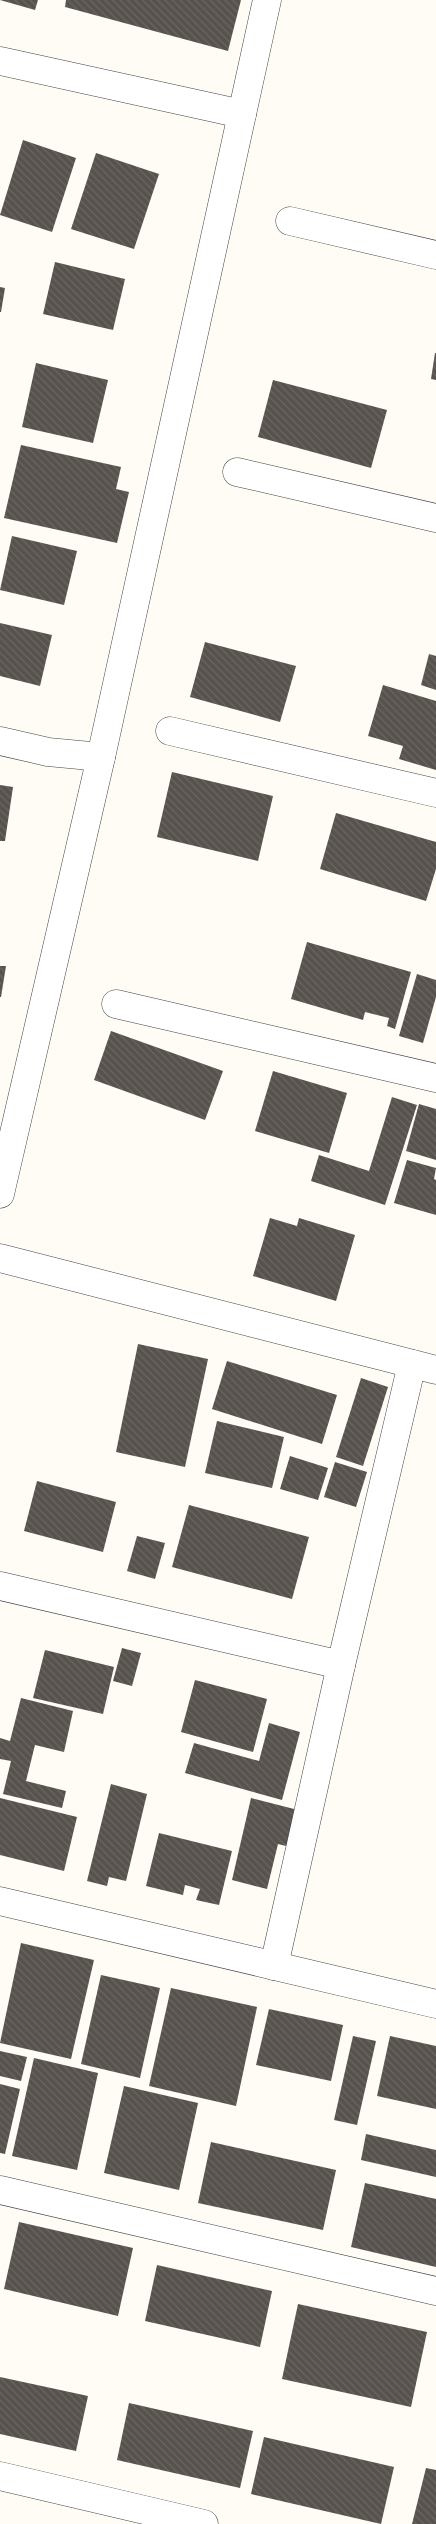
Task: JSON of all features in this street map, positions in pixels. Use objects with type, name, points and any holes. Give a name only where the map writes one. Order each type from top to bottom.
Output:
[{"type":"street","points":[[0,1194],[101,757],[267,0]]},
{"type":"street","points":[[0,61],[242,114]]},
{"type":"street","points":[[290,222],[436,255]]},
{"type":"street","points":[[237,472],[436,518]]},
{"type":"street","points":[[170,731],[436,793]]},
{"type":"street","points":[[0,741],[48,752],[101,757]]},
{"type":"street","points":[[116,1004],[436,1078]]},
{"type":"street","points":[[0,1258],[424,1367],[341,1665],[274,1966]]},
{"type":"street","points":[[0,1586],[341,1665]]},
{"type":"street","points":[[0,1901],[436,2004]]},
{"type":"street","points":[[0,2190],[436,2291]]},
{"type":"street","points":[[0,2476],[204,2524]]},
{"type":"building","points":[[0,0],[38,0],[35,10]]},
{"type":"building","points":[[66,0],[241,0],[228,51],[65,7]]},
{"type":"building","points":[[23,140],[76,158],[52,232],[0,215]]},
{"type":"building","points":[[96,153],[159,174],[134,249],[71,229]]},
{"type":"building","points":[[55,262],[125,279],[113,330],[43,314]]},
{"type":"building","points":[[0,287],[5,288],[1,312],[0,312]]},
{"type":"building","points":[[436,353],[436,380],[431,379]]},
{"type":"building","points":[[36,363],[108,380],[93,443],[22,427]]},
{"type":"building","points":[[273,380],[387,410],[371,468],[258,437]]},
{"type":"building","points":[[21,445],[121,467],[116,489],[129,492],[117,543],[4,518]]},
{"type":"building","points":[[12,536],[77,551],[64,605],[0,590]]},
{"type":"building","points":[[0,623],[52,635],[40,686],[0,676]]},
{"type":"building","points":[[205,642],[296,666],[280,722],[190,697]]},
{"type":"building","points":[[429,654],[436,656],[436,690],[421,685]]},
{"type":"building","points":[[383,685],[436,701],[436,770],[399,759],[403,746],[368,736]]},
{"type":"building","points":[[172,772],[273,796],[258,861],[157,837]]},
{"type":"building","points":[[0,785],[13,787],[5,841],[0,841]]},
{"type":"building","points":[[336,813],[436,842],[436,869],[426,901],[320,869]]},
{"type":"building","points":[[307,942],[411,972],[395,1029],[387,1026],[389,1018],[365,1012],[363,1020],[291,999]]},
{"type":"building","points":[[0,966],[6,966],[1,997],[0,997]]},
{"type":"building","points":[[417,974],[436,980],[436,997],[423,1043],[399,1036]]},
{"type":"building","points":[[111,1031],[223,1071],[205,1120],[94,1080]]},
{"type":"building","points":[[273,1071],[347,1093],[329,1153],[255,1131]]},
{"type":"building","points":[[392,1097],[417,1105],[385,1205],[311,1181],[319,1155],[369,1171]]},
{"type":"building","points":[[419,1104],[436,1109],[436,1160],[406,1151]]},
{"type":"building","points":[[407,1160],[436,1168],[434,1179],[436,1180],[436,1215],[394,1203]]},
{"type":"building","points":[[270,1218],[297,1226],[299,1218],[355,1235],[336,1301],[253,1276]]},
{"type":"building","points":[[138,1344],[208,1359],[185,1467],[116,1452]]},
{"type":"building","points":[[227,1361],[337,1395],[322,1444],[212,1409]]},
{"type":"building","points":[[361,1378],[388,1387],[363,1466],[336,1457]]},
{"type":"building","points":[[217,1421],[284,1437],[272,1488],[205,1473]]},
{"type":"building","points":[[290,1456],[328,1468],[318,1500],[280,1489]]},
{"type":"building","points":[[335,1462],[367,1472],[356,1507],[324,1497]]},
{"type":"building","points":[[37,1481],[116,1502],[103,1552],[24,1531]]},
{"type":"building","points":[[189,1505],[309,1537],[292,1599],[172,1567]]},
{"type":"building","points":[[137,1536],[165,1543],[155,1579],[127,1571]]},
{"type":"building","points":[[122,1648],[141,1653],[132,1686],[113,1681]]},
{"type":"building","points":[[45,1650],[114,1667],[103,1714],[33,1698]]},
{"type":"building","points":[[195,1680],[267,1699],[253,1752],[181,1732]]},
{"type":"building","points":[[21,1698],[73,1711],[64,1752],[35,1745],[26,1781],[66,1791],[62,1808],[3,1794],[11,1761],[0,1759],[0,1738],[10,1741]]},
{"type":"building","points":[[269,1723],[300,1732],[282,1800],[185,1773],[194,1743],[259,1761]]},
{"type":"building","points":[[111,1784],[147,1794],[126,1881],[109,1877],[107,1886],[87,1881]]},
{"type":"building","points":[[0,1798],[77,1817],[64,1871],[0,1855]]},
{"type":"building","points":[[251,1798],[298,1810],[290,1847],[278,1844],[267,1889],[232,1880]]},
{"type":"building","points":[[159,1833],[232,1851],[219,1905],[196,1900],[200,1889],[185,1885],[183,1895],[146,1886]]},
{"type":"building","points":[[21,1943],[94,1960],[71,2059],[0,2043]]},
{"type":"building","points":[[101,1975],[160,1988],[140,2078],[81,2064]]},
{"type":"building","points":[[171,1988],[257,2007],[236,2106],[149,2086]]},
{"type":"building","points":[[269,2009],[343,2025],[331,2081],[256,2065]]},
{"type":"building","points":[[353,2036],[376,2041],[357,2125],[334,2120]]},
{"type":"building","points":[[390,2036],[436,2046],[436,2109],[377,2096]]},
{"type":"building","points":[[0,2051],[27,2057],[21,2081],[0,2076]]},
{"type":"building","points":[[34,2058],[98,2073],[77,2170],[12,2156]]},
{"type":"building","points":[[0,2084],[20,2089],[5,2154],[0,2153]]},
{"type":"building","points":[[124,2086],[198,2103],[179,2190],[104,2173]]},
{"type":"building","points":[[366,2134],[436,2150],[436,2177],[361,2160]]},
{"type":"building","points":[[211,2142],[336,2170],[323,2230],[198,2203]]},
{"type":"building","points":[[365,2183],[436,2199],[436,2267],[351,2247]]},
{"type":"building","points":[[19,2222],[133,2248],[118,2316],[4,2289]]},
{"type":"building","points":[[157,2265],[272,2291],[260,2347],[145,2321]]},
{"type":"building","points":[[298,2304],[427,2332],[411,2407],[282,2379]]},
{"type":"building","points":[[0,2377],[88,2396],[76,2451],[0,2434]]},
{"type":"building","points":[[129,2403],[253,2431],[240,2488],[117,2460]]},
{"type":"building","points":[[264,2437],[394,2467],[381,2524],[251,2494]]},
{"type":"building","points":[[426,2468],[436,2470],[436,2524],[412,2524]]}]
